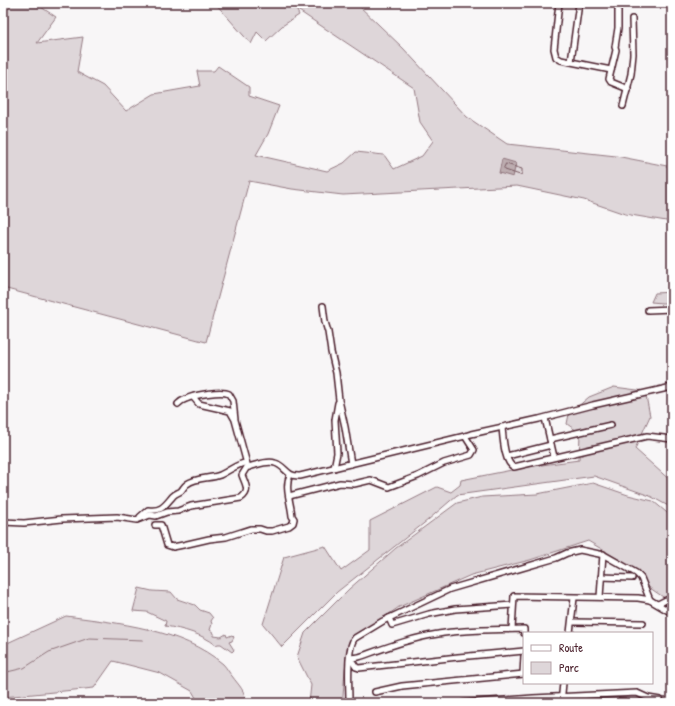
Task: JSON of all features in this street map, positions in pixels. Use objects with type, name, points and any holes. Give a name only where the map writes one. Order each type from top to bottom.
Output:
[{"type":"street","points":[[559,3],[554,53],[556,57],[571,62],[611,70]]},
{"type":"street","points":[[571,62],[580,3]]},
{"type":"street","points":[[618,3],[616,50],[610,79],[611,82],[628,89]]},
{"type":"street","points":[[623,106],[631,80],[632,20]]},
{"type":"street","points":[[323,306],[336,373],[350,464]]},
{"type":"street","points":[[648,310],[672,309]]},
{"type":"street","points":[[137,520],[148,510],[152,511],[165,507],[176,493],[180,492],[186,484],[218,476],[242,463],[248,465],[273,462],[279,465],[290,475],[300,476],[672,387]]},
{"type":"street","points":[[178,404],[186,398],[222,392],[228,393],[233,401],[235,420],[248,465]]},
{"type":"street","points":[[192,397],[199,404],[230,411],[235,420]]},
{"type":"street","points":[[334,468],[337,453],[336,420],[339,400]]},
{"type":"street","points":[[544,418],[554,457]]},
{"type":"street","points":[[550,439],[611,425]]},
{"type":"street","points":[[502,427],[507,456],[510,465],[514,467],[647,436],[672,439]]},
{"type":"street","points":[[289,496],[340,483],[354,484],[371,480],[389,487],[395,485],[426,473],[444,463],[471,455],[474,450],[465,436]]},
{"type":"street","points":[[507,456],[551,445]]},
{"type":"street","points":[[3,522],[24,523],[62,519],[117,517],[137,520],[150,515],[156,516],[167,512],[178,511],[191,506],[241,498],[245,494],[247,488],[242,473],[248,465]]},
{"type":"street","points":[[156,524],[161,525],[167,545],[173,547],[208,539],[226,537],[251,529],[272,531],[289,526],[293,523],[294,519],[289,496],[288,483],[290,475]]},
{"type":"street","points":[[347,703],[349,700],[349,655],[354,639],[389,618],[450,589],[556,558],[567,553],[582,550],[603,554],[636,573],[641,578],[650,600]]},
{"type":"street","points":[[600,598],[603,554]]},
{"type":"street","points":[[601,577],[632,578]]},
{"type":"street","points":[[512,629],[514,596],[650,600],[672,613]]},
{"type":"street","points":[[570,632],[574,598]]},
{"type":"street","points":[[658,604],[666,600],[672,603]]},
{"type":"street","points":[[389,618],[392,625],[429,614],[455,609],[513,605]]},
{"type":"street","points":[[572,622],[643,623]]},
{"type":"street","points":[[350,658],[359,657],[414,639],[458,631],[524,629],[524,632]]},
{"type":"street","points":[[350,658],[356,667],[359,668],[523,651]]},
{"type":"street","points":[[375,692],[402,686],[523,674]]},
{"type":"street","points":[[561,703],[563,684]]},
{"type":"street","points":[[464,703],[637,694],[660,700]]},
{"type":"green space","points":[[3,3],[35,3],[56,17],[37,43],[83,37],[77,72],[103,86],[126,111],[154,94],[200,86],[197,71],[214,71],[218,66],[249,87],[249,96],[279,106],[268,134],[256,155],[327,171],[344,163],[356,152],[384,155],[394,169],[422,156],[433,141],[420,122],[414,88],[296,9],[299,15],[282,26],[266,41],[257,32],[251,44],[215,3],[356,3],[403,48],[467,117],[507,144],[616,156],[672,167],[672,222],[625,214],[584,200],[517,186],[343,195],[292,189],[249,181],[206,342],[3,288]]},
{"type":"green space","points":[[672,292],[672,303],[651,302],[655,293]]},
{"type":"green space","points":[[614,387],[645,391],[650,416],[635,449],[672,482],[672,508],[650,496],[594,476],[457,495],[428,520],[337,592],[282,647],[263,624],[284,557],[325,546],[341,571],[370,550],[370,521],[437,487],[451,492],[460,485],[461,480],[527,467],[579,460],[580,433],[567,424],[569,414],[589,397]]},
{"type":"green space","points":[[593,483],[628,495],[653,501],[672,517],[672,603],[647,586],[625,563],[588,541],[530,560],[471,575],[399,607],[353,639],[345,669],[343,697],[340,703],[309,703],[311,685],[297,657],[305,633],[349,589],[396,548],[457,503],[482,497],[537,494]]},
{"type":"green space","points":[[139,588],[152,591],[171,592],[177,599],[195,605],[200,610],[209,613],[213,618],[211,621],[212,624],[210,630],[214,633],[214,636],[221,637],[226,634],[227,637],[232,635],[234,637],[232,641],[229,642],[234,650],[232,652],[221,644],[216,645],[192,632],[165,626],[166,621],[147,612],[133,611]]},
{"type":"green space","points":[[66,616],[128,625],[169,635],[207,652],[223,664],[242,689],[245,695],[246,703],[199,703],[192,691],[160,673],[113,661],[94,688],[3,697],[3,645]]},
{"type":"water","points":[[502,159],[516,163],[513,177],[499,173]]},
{"type":"waterway","points":[[3,673],[24,668],[49,652],[89,638],[143,640]]}]
